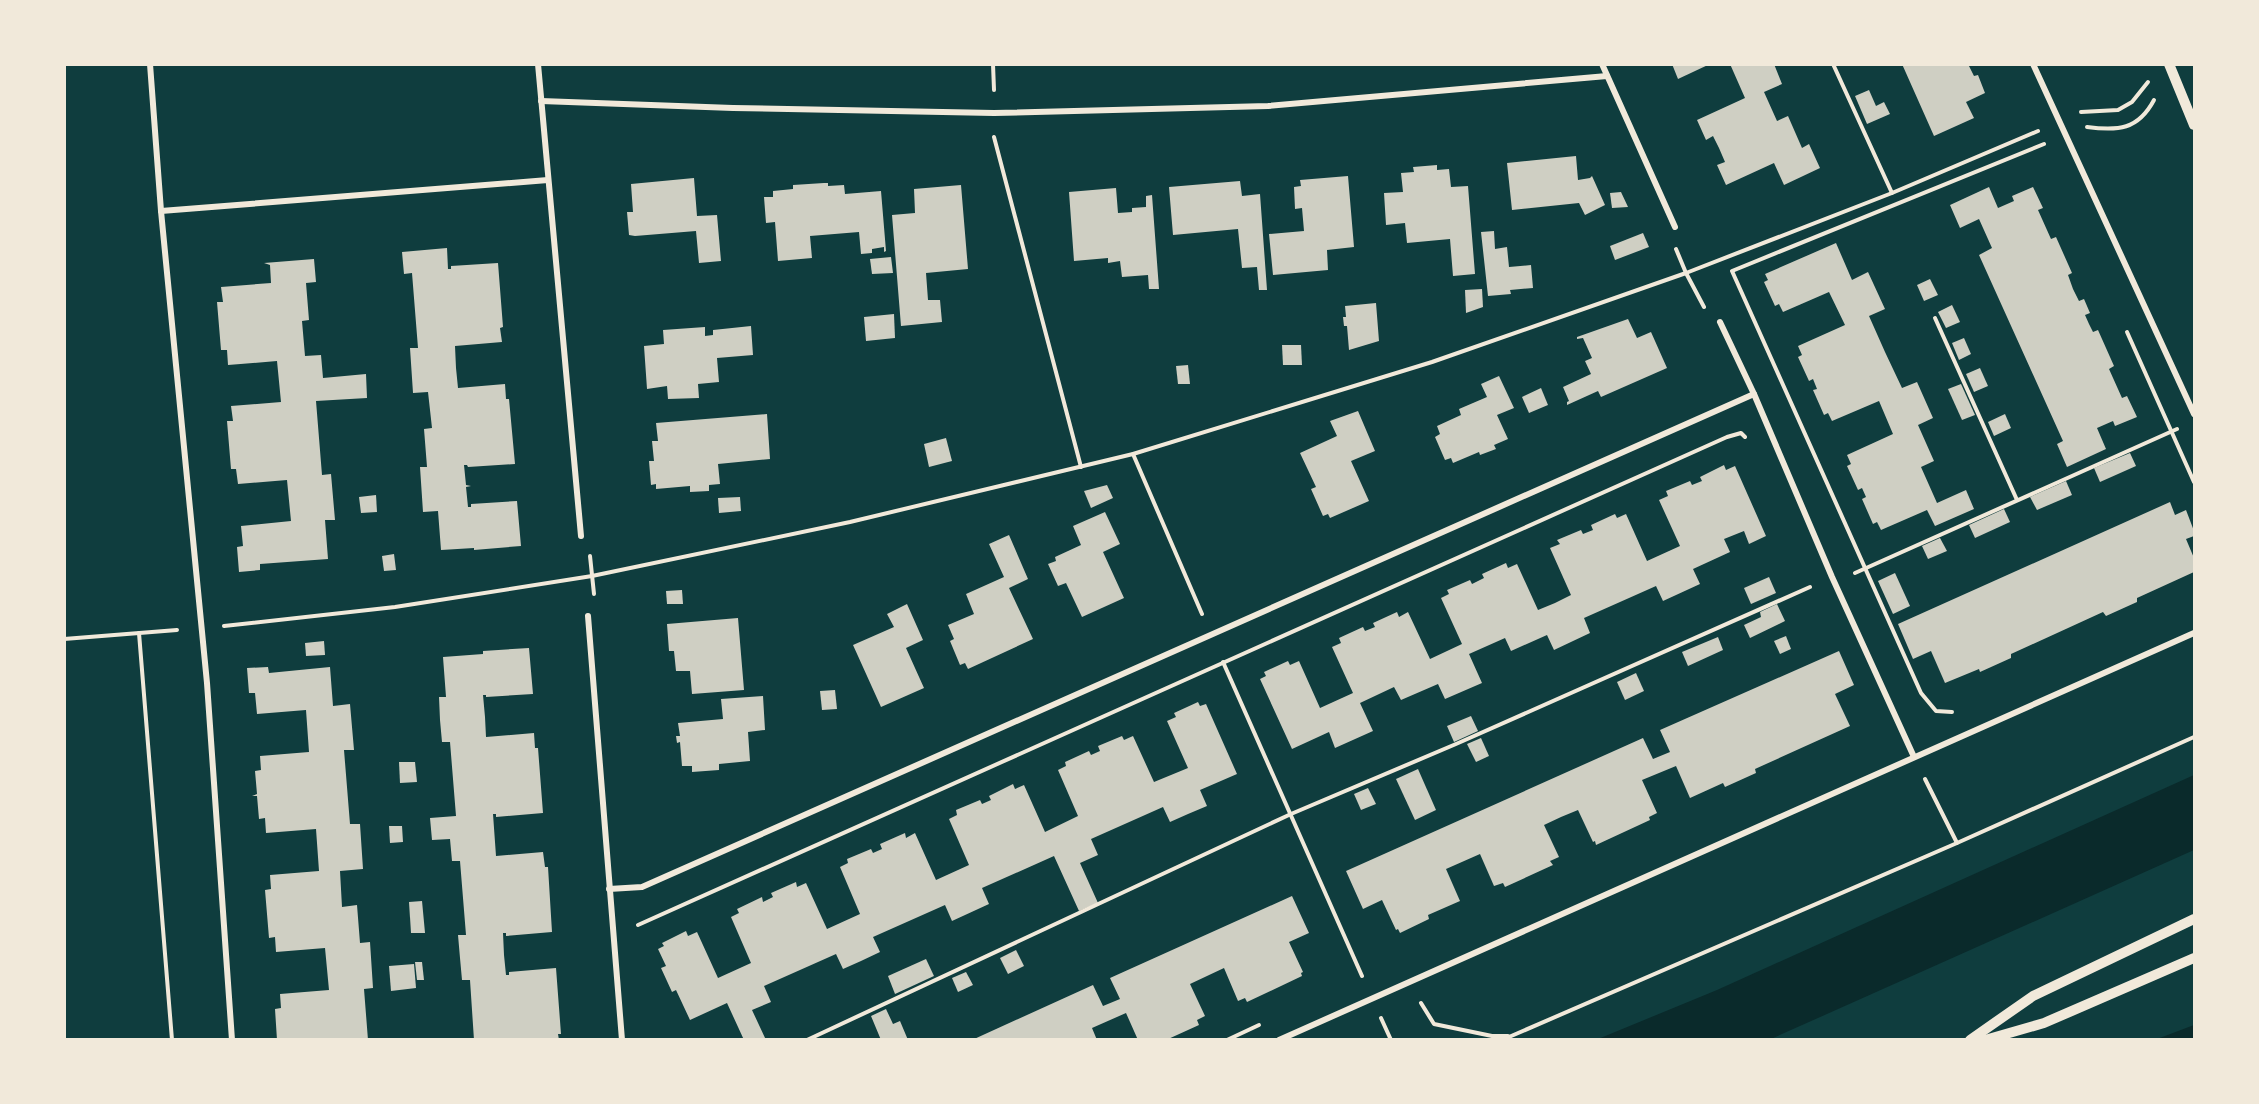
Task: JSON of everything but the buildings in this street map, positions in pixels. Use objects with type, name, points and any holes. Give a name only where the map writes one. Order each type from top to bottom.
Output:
[{"type":"street","points":[[150,64],[161,211],[202,629],[232,1040]]},
{"type":"street","points":[[538,64],[580,536]]},
{"type":"street","points":[[1602,64],[1676,227]]},
{"type":"street","points":[[2034,64],[2194,414]]},
{"type":"street","points":[[2169,66],[2194,125]]},
{"type":"street","points":[[541,101],[733,108],[994,113],[1268,106],[1607,76]]},
{"type":"street","points":[[161,211],[548,180]]},
{"type":"street","points":[[1720,322],[1914,757]]},
{"type":"street","points":[[609,889],[642,887],[1754,394]]},
{"type":"street","points":[[588,616],[622,1040]]},
{"type":"street","points":[[1279,1040],[1371,997],[2194,633]]},
{"type":"street","points":[[1970,1040],[2033,996],[2194,919]]},
{"type":"street","points":[[1985,1040],[2044,1023],[2194,958]]},
{"type":"path","points":[[993,64],[994,140],[1081,467]]},
{"type":"path","points":[[1833,64],[1892,193]]},
{"type":"path","points":[[64,639],[202,629],[395,607],[592,576],[850,522],[1133,454],[1432,362],[1686,273],[1892,193],[2085,110],[2108,112],[2126,106],[2138,96],[2151,77],[2169,66]]},
{"type":"path","points":[[1960,713],[1936,711],[1921,693],[1867,568],[1732,271],[2084,127],[2116,130],[2132,125],[2144,115],[2158,94],[2176,83]]},
{"type":"path","points":[[1676,227],[1674,243],[1686,273],[1701,304],[1720,322]]},
{"type":"path","points":[[1935,318],[2017,501]]},
{"type":"path","points":[[807,1040],[1291,814],[1834,579],[1867,568],[2179,428]]},
{"type":"path","points":[[2171,431],[2194,482]]},
{"type":"path","points":[[635,930],[640,922],[1727,437],[1741,433],[1747,438]]},
{"type":"path","points":[[1133,454],[1223,663],[1391,1040]]},
{"type":"path","points":[[580,536],[589,542],[595,606],[588,616]]},
{"type":"path","points":[[139,633],[172,1040]]},
{"type":"path","points":[[1502,1040],[1957,843],[2194,737]]},
{"type":"path","points":[[1914,757],[1957,843]]},
{"type":"path","points":[[1408,982],[1434,1024],[1492,1036],[1512,1036]]},
{"type":"water","points":[[2194,775],[2194,850],[1771,1039],[1598,1039],[1717,990]]},
{"type":"water","points":[[2194,1025],[2194,1039],[2157,1039]]}]
